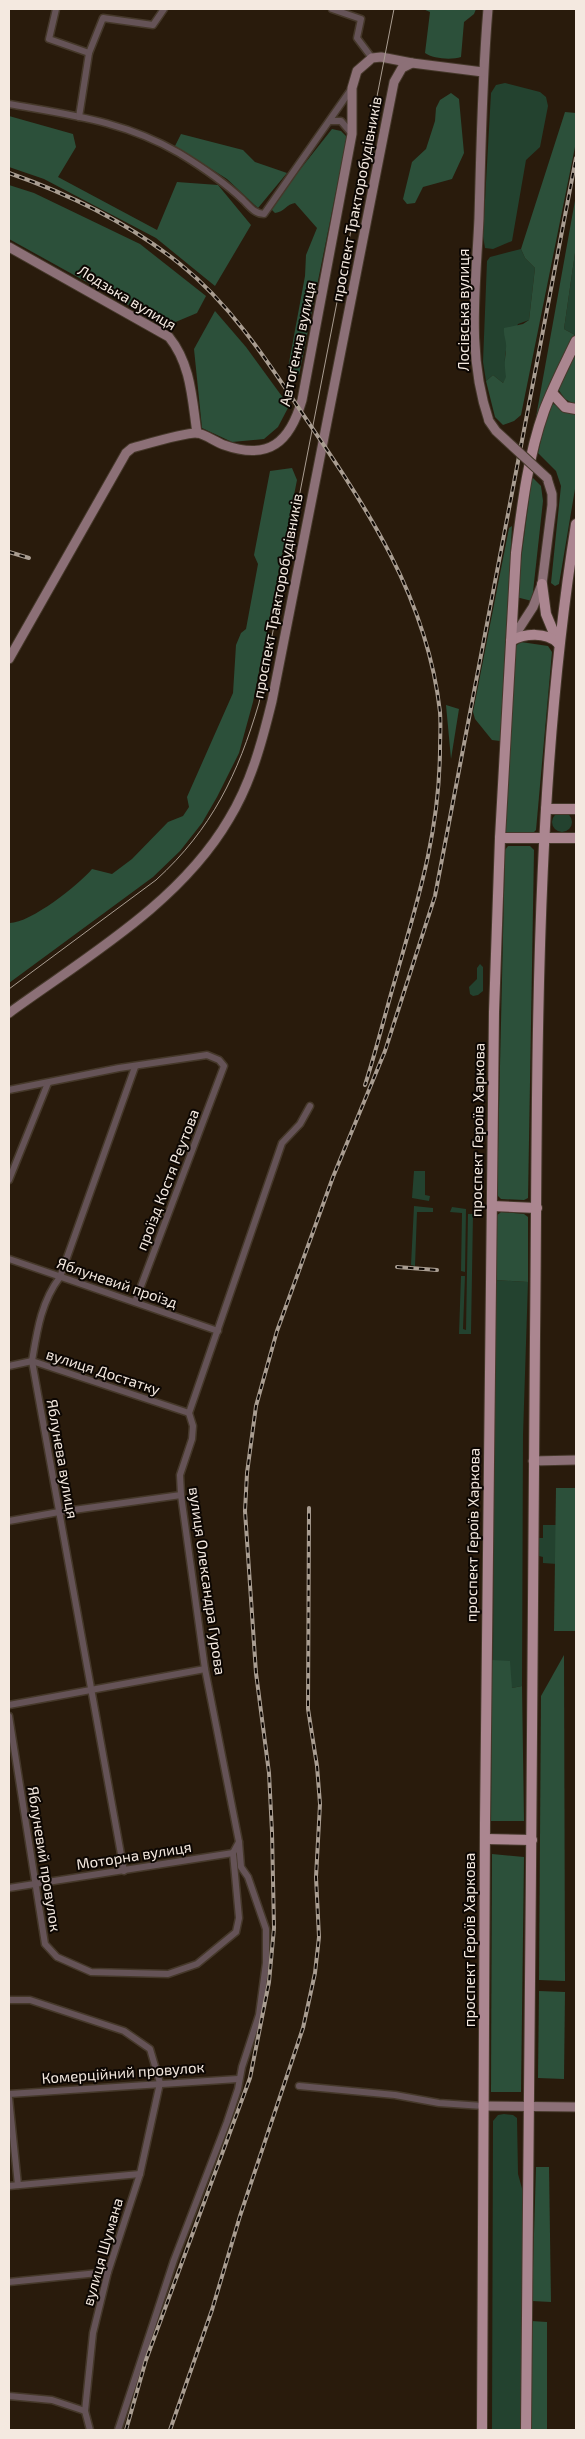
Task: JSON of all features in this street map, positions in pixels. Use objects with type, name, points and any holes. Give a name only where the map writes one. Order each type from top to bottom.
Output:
[{"type":"main road","name":"Лосівська вулиця","points":[[488,9],[483,72],[474,342],[478,384],[489,421],[496,431],[547,478],[552,494],[542,584],[534,606],[511,641]]},
{"type":"main road","points":[[352,88],[357,71],[372,58],[381,57],[483,72]]},
{"type":"main road","name":"проспект Тракторобудівників","points":[[9,1013],[143,916],[174,889],[203,857],[225,825],[253,770],[272,701],[394,82],[402,68],[412,62]]},
{"type":"main road","name":"Автоґенна вулиця","points":[[196,433],[236,449],[263,450],[280,442],[292,426],[302,400],[352,134],[352,88]]},
{"type":"main road","name":"Лодзька вулиця","points":[[9,247],[169,337],[180,350],[187,372],[196,433]]},
{"type":"main road","name":"проспект Героїв Харкова","points":[[482,2430],[485,1839],[492,1206],[495,954],[500,838],[516,553],[522,504],[537,435],[552,393],[576,341]]},
{"type":"main road","points":[[552,393],[565,406],[576,409]]},
{"type":"main road","points":[[9,659],[126,453],[132,448],[196,433]]},
{"type":"main road","points":[[526,2430],[532,1840],[533,1461],[543,839],[559,644],[572,579],[576,524]]},
{"type":"main road","points":[[542,584],[546,614],[559,644]]},
{"type":"main road","points":[[511,641],[524,635],[553,639],[559,644]]},
{"type":"main road","points":[[546,809],[576,809]]},
{"type":"main road","points":[[500,838],[576,838]]},
{"type":"main road","points":[[492,1206],[536,1208]]},
{"type":"main road","points":[[533,1461],[572,1461]]},
{"type":"main road","points":[[485,1839],[532,1840]]},
{"type":"main road","points":[[484,2106],[576,2107]]},
{"type":"street","points":[[56,9],[49,39],[89,53]]},
{"type":"street","points":[[79,117],[89,53],[103,18],[153,25],[164,9]]},
{"type":"street","points":[[332,9],[361,19],[357,38],[372,58]]},
{"type":"street","points":[[9,104],[79,117],[137,131],[177,152],[222,180],[254,211],[264,214],[331,121],[352,88]]},
{"type":"street","points":[[331,121],[341,120],[352,134]]},
{"type":"street","name":"проїзд Костя Реутова","points":[[135,1066],[207,1056],[219,1060],[224,1066],[135,1302]]},
{"type":"street","points":[[9,1090],[135,1066]]},
{"type":"street","name":"Яблунева вулиця","points":[[124,1871],[32,1362],[41,1313],[52,1288],[60,1277],[135,1066]]},
{"type":"street","points":[[10,1176],[48,1083]]},
{"type":"street","name":"вулиця Олександра Гурова","points":[[118,2430],[174,2260],[227,2122],[260,2007],[266,1962],[266,1929],[248,1877],[241,1867],[239,1842],[205,1669],[181,1495],[180,1475],[192,1440],[193,1426],[189,1413],[282,1143],[300,1124],[310,1106]]},
{"type":"street","name":"Яблуневий проїзд","points":[[9,1259],[218,1331]]},
{"type":"street","name":"вулиця Достатку","points":[[9,1366],[32,1362],[189,1413]]},
{"type":"street","points":[[9,1521],[181,1495]]},
{"type":"street","points":[[9,1705],[205,1669]]},
{"type":"street","name":"Яблуневий провулок","points":[[9,1716],[45,1944],[57,1958],[91,1972],[168,1974],[197,1964],[236,1932],[240,1918],[233,1853]]},
{"type":"street","points":[[233,1853],[239,1842]]},
{"type":"street","name":"Моторна вулиця","points":[[9,1888],[233,1853]]},
{"type":"street","points":[[9,2000],[30,2000],[124,2031],[150,2050],[160,2083]]},
{"type":"street","name":"Комерційний провулок","points":[[9,2094],[238,2079]]},
{"type":"street","name":"вулиця Шумана","points":[[90,2430],[85,2411],[93,2333],[108,2272],[140,2174],[160,2083]]},
{"type":"street","points":[[299,2086],[395,2095],[439,2104],[484,2106]]},
{"type":"street","points":[[9,2098],[18,2185]]},
{"type":"street","points":[[9,2186],[140,2174]]},
{"type":"street","points":[[9,2282],[108,2272]]},
{"type":"street","points":[[9,2396],[52,2400],[85,2411]]},
{"type":"green space","points":[[423,9],[476,9],[474,14],[464,22],[461,57],[433,57],[425,53],[430,12]]},
{"type":"green space","points":[[505,83],[540,92],[546,97],[548,106],[540,147],[526,160],[512,241],[493,249],[485,248],[483,236],[491,93],[496,85]]},
{"type":"green space","points":[[451,93],[459,99],[464,153],[452,179],[423,187],[415,203],[407,204],[403,199],[412,162],[426,149],[435,121],[436,108],[440,100]]},
{"type":"green space","points":[[565,112],[576,113],[576,142],[521,415],[514,421],[503,425],[495,417],[486,381],[493,375],[503,383],[506,377],[504,328],[523,324],[529,320],[535,268],[525,258],[521,249]]},
{"type":"green space","points":[[9,116],[73,134],[76,147],[58,177],[157,230],[177,182],[218,185],[251,225],[215,286],[156,238],[44,179],[9,167]]},
{"type":"green space","points":[[332,129],[341,131],[347,137],[299,375],[288,368],[305,276],[306,255],[317,228],[295,203],[275,213],[272,210],[272,205]]},
{"type":"green space","points":[[181,134],[243,150],[255,162],[287,173],[258,208],[227,179],[175,146]]},
{"type":"green space","points":[[9,185],[34,193],[140,244],[206,296],[197,313],[166,326],[9,239]]},
{"type":"green space","points":[[576,195],[576,246],[564,329],[575,335],[536,417]]},
{"type":"green space","points":[[576,246],[576,332],[575,335],[564,329]]},
{"type":"green space","points":[[521,249],[525,258],[535,268],[529,320],[518,324],[508,344],[505,355],[507,377],[503,383],[493,375],[486,381],[483,362],[487,261],[490,257]]},
{"type":"green space","points":[[215,311],[246,347],[289,406],[278,427],[264,439],[232,442],[202,428],[194,349]]},
{"type":"green space","points":[[576,350],[576,405],[565,399],[558,389]]},
{"type":"green space","points":[[552,403],[568,413],[576,414],[576,483],[559,584],[555,586],[551,583],[561,486],[556,471],[538,453]]},
{"type":"green space","points":[[292,468],[297,480],[253,702],[239,753],[217,797],[202,823],[180,851],[153,877],[9,983],[9,923],[18,922],[41,911],[86,876],[92,869],[112,874],[132,859],[168,822],[183,816],[189,807],[187,797],[233,693],[236,645],[241,633],[246,629],[258,564],[254,555],[270,471]]},
{"type":"green space","points":[[532,477],[541,486],[543,501],[532,601],[516,597]]},
{"type":"green space","points":[[512,526],[500,741],[492,740],[475,719],[473,712],[509,528]]},
{"type":"green space","points":[[521,642],[548,646],[552,652],[536,830],[532,834],[509,836],[504,829],[514,647]]},
{"type":"green space","points":[[446,705],[459,709],[451,759]]},
{"type":"green space","points":[[558,812],[566,812],[572,818],[572,826],[566,832],[558,832],[552,826],[552,818]]},
{"type":"green space","points":[[508,846],[530,846],[534,850],[528,1198],[524,1200],[501,1199],[497,1195],[505,850]]},
{"type":"green space","points":[[480,964],[483,967],[483,991],[473,996],[470,994],[469,987],[477,979],[477,968]]},
{"type":"green space","points":[[414,1171],[425,1171],[425,1195],[430,1196],[429,1201],[412,1198]]},
{"type":"green space","points":[[414,1206],[433,1208],[433,1212],[417,1212],[415,1266],[411,1265]]},
{"type":"green space","points":[[452,1207],[466,1209],[465,1272],[461,1271],[462,1213],[450,1212]]},
{"type":"green space","points":[[501,1212],[524,1214],[528,1217],[528,1282],[495,1280],[496,1216]]},
{"type":"green space","points":[[468,1214],[473,1214],[471,1334],[459,1334],[461,1276],[465,1276],[463,1329],[466,1330]]},
{"type":"green space","points":[[495,1280],[528,1282],[523,1435],[522,1686],[512,1688],[493,1660]]},
{"type":"green space","points":[[556,1488],[576,1488],[576,1631],[554,1631]]},
{"type":"green space","points":[[543,1525],[557,1525],[557,1564],[543,1563],[543,1557],[539,1556],[539,1538],[543,1538]]},
{"type":"green space","points":[[564,1655],[565,1981],[539,1980],[541,1696]]},
{"type":"green space","points":[[492,1660],[510,1661],[512,1688],[522,1686],[524,1821],[491,1821]]},
{"type":"green space","points":[[492,1854],[524,1857],[521,2092],[491,2092]]},
{"type":"green space","points":[[539,1991],[565,1992],[564,2079],[538,2078]]},
{"type":"green space","points":[[498,2115],[513,2115],[517,2118],[518,2174],[523,2192],[521,2430],[492,2430],[493,2121]]},
{"type":"green space","points":[[536,2167],[549,2167],[551,2302],[532,2301]]},
{"type":"green space","points":[[531,2321],[547,2322],[547,2430],[530,2430]]},
{"type":"tram line","points":[[9,989],[156,880],[176,861],[193,841],[221,799],[242,753],[259,703],[394,9]]},
{"type":"railway","points":[[126,2430],[146,2360],[250,2078],[269,1982],[274,1928],[269,1773],[256,1673],[245,1511],[247,1473],[256,1406],[277,1331],[333,1177],[385,1051],[435,896],[576,158]]},
{"type":"railway","points":[[9,173],[54,190],[120,223],[161,249],[216,297],[261,353],[349,483],[390,554],[407,591],[422,630],[433,670],[440,712],[439,781],[432,837],[420,890],[365,1085]]},
{"type":"railway","points":[[9,552],[29,558]]},
{"type":"railway","points":[[397,1267],[437,1270]]},
{"type":"railway","points":[[170,2430],[212,2310],[240,2216],[303,2028],[315,1973],[319,1937],[316,1877],[320,1804],[317,1766],[308,1709],[309,1508]]}]
